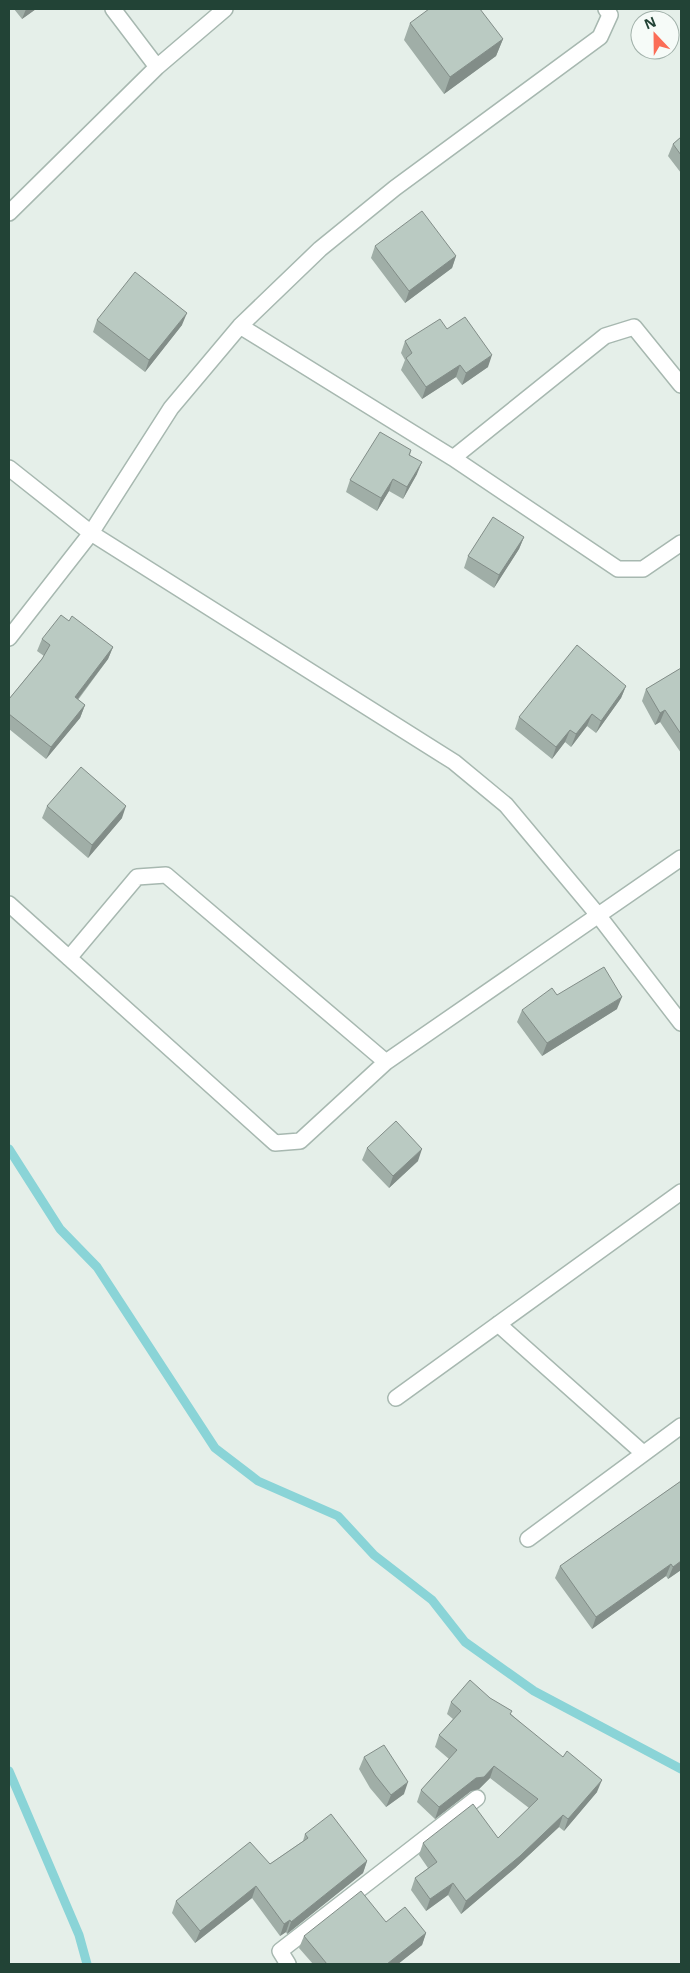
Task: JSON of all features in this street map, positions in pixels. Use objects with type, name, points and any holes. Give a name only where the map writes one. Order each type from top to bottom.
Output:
[{"type":"street","points":[[113,9],[157,67]]},
{"type":"street","points":[[9,213],[157,67],[225,9]]},
{"type":"street","points":[[9,638],[91,533],[171,408],[240,326],[320,249],[395,188],[600,37],[610,15],[606,9]]},
{"type":"street","points":[[240,326],[453,458],[618,569],[643,569],[681,543]]},
{"type":"street","points":[[453,458],[605,336],[634,327],[681,385]]},
{"type":"street","points":[[9,468],[91,533],[454,762],[506,805],[598,914],[681,1023]]},
{"type":"street","points":[[9,904],[275,1143],[300,1141],[386,1062],[681,858]]},
{"type":"street","points":[[69,958],[137,877],[166,875],[386,1062]]},
{"type":"street","points":[[396,1398],[681,1192]]},
{"type":"street","points":[[498,1324],[643,1453]]},
{"type":"street","points":[[528,1539],[681,1426]]},
{"type":"street","points":[[288,1964],[280,1951],[477,1798]]},
{"type":"building","points":[[429,9],[480,9],[503,39],[450,77],[410,23]]},
{"type":"building","points":[[681,137],[681,155],[673,144]]},
{"type":"building","points":[[422,211],[456,256],[409,291],[375,246]]},
{"type":"building","points":[[135,272],[187,313],[149,360],[97,320]]},
{"type":"building","points":[[465,317],[492,355],[466,373],[460,365],[426,387],[406,358],[412,353],[405,341],[440,319],[447,329]]},
{"type":"building","points":[[380,432],[411,450],[409,455],[422,462],[407,487],[393,479],[381,498],[350,480]]},
{"type":"building","points":[[493,517],[524,537],[499,575],[468,556]]},
{"type":"building","points":[[61,615],[69,621],[72,616],[113,647],[75,697],[85,705],[51,747],[9,714],[9,699],[42,659],[50,645],[42,639]]},
{"type":"building","points":[[577,645],[626,686],[601,721],[592,714],[576,734],[570,730],[556,747],[519,717]]},
{"type":"building","points":[[681,668],[681,734],[665,710],[660,713],[646,689]]},
{"type":"building","points":[[81,767],[126,806],[92,845],[47,806]]},
{"type":"building","points":[[604,967],[622,997],[547,1043],[522,1010],[552,988],[557,995]]},
{"type":"building","points":[[396,1121],[422,1149],[393,1176],[367,1148]]},
{"type":"building","points":[[681,1481],[681,1561],[673,1567],[671,1564],[596,1617],[560,1566]]},
{"type":"building","points":[[470,1680],[490,1698],[512,1711],[510,1714],[563,1757],[567,1751],[602,1780],[568,1819],[563,1815],[520,1856],[466,1901],[453,1883],[430,1899],[415,1878],[437,1862],[423,1843],[473,1804],[498,1838],[538,1799],[494,1766],[484,1777],[476,1778],[439,1807],[421,1790],[457,1750],[439,1735],[461,1711],[451,1702]]},
{"type":"building","points":[[384,1745],[408,1782],[391,1795],[364,1757]]},
{"type":"building","points":[[331,1814],[367,1861],[291,1922],[290,1920],[284,1924],[256,1886],[200,1931],[176,1901],[250,1842],[270,1864],[308,1838],[305,1834]]},
{"type":"building","points":[[361,1891],[386,1922],[405,1907],[426,1933],[387,1964],[327,1964],[304,1936]]},
{"type":"waterway","points":[[9,1149],[60,1229],[97,1267],[215,1448],[258,1481],[338,1516],[374,1555],[432,1600],[465,1642],[534,1691],[681,1769]]},
{"type":"waterway","points":[[9,1771],[79,1935],[87,1964]]}]
